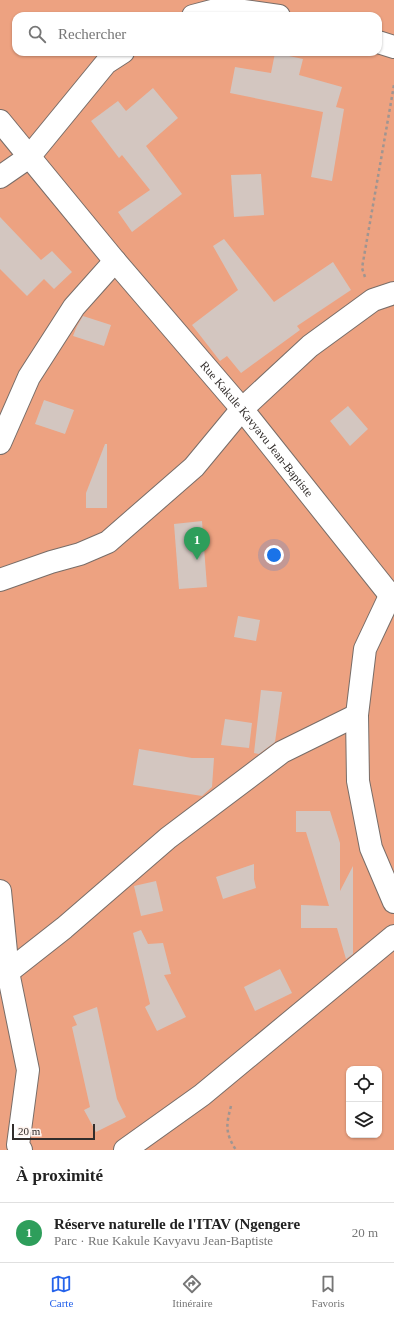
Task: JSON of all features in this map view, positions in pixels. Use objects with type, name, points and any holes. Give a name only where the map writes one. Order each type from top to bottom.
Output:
[{"type":"street","points":[[203,12],[223,4],[260,12]]},
{"type":"street","points":[[382,43],[394,47]]},
{"type":"street","points":[[0,177],[29,156],[106,63],[117,56]]},
{"type":"street","points":[[0,121],[29,156]]},
{"type":"street","name":"Rue Kakule Kavyavu Jean-Baptiste","points":[[29,156],[115,261],[242,409],[392,598]]},
{"type":"street","points":[[0,443],[29,377],[74,306],[115,261]]},
{"type":"street","points":[[0,580],[51,562],[80,554],[108,542],[194,467],[242,409],[310,346],[373,300],[394,293]]},
{"type":"street","points":[[392,598],[365,649],[357,715],[358,781],[371,848],[394,902]]},
{"type":"street","points":[[8,972],[64,928],[168,838],[282,752],[357,715]]},
{"type":"street","points":[[0,891],[8,972],[28,1070],[18,1145],[21,1150]]},
{"type":"street","points":[[125,1150],[202,1094],[394,936]]},
{"type":"path","points":[[373,300],[362,268],[394,85]]},
{"type":"path","points":[[232,1070],[232,1101],[228,1117],[227,1132],[236,1150]]},
{"type":"shaded area","points":[[0,0],[394,0],[394,1150],[0,1150]]},
{"type":"building","points":[[274,56],[289,56],[303,59],[299,75],[342,87],[336,107],[344,109],[332,181],[311,177],[323,112],[230,93],[235,67],[271,73]]},
{"type":"building","points":[[153,88],[178,118],[146,146],[182,194],[132,232],[118,212],[150,190],[122,155],[119,158],[91,121],[118,101],[126,111]]},
{"type":"building","points":[[261,174],[264,215],[234,217],[231,175]]},
{"type":"building","points":[[0,217],[41,260],[52,251],[72,272],[54,289],[44,279],[27,296],[0,269]]},
{"type":"building","points":[[224,239],[274,302],[333,262],[351,290],[297,326],[300,330],[241,373],[227,356],[220,361],[192,325],[238,290],[213,246]]},
{"type":"building","points":[[83,316],[111,325],[104,346],[73,336]]},
{"type":"building","points":[[44,400],[74,410],[65,434],[35,424]]},
{"type":"building","points":[[348,406],[368,429],[350,446],[330,421]]},
{"type":"building","points":[[105,444],[107,444],[107,508],[86,508],[86,493]]},
{"type":"building","points":[[202,521],[207,587],[179,589],[174,524]]},
{"type":"building","points":[[238,616],[260,620],[256,641],[234,637]]},
{"type":"building","points":[[261,690],[282,692],[275,742],[259,754],[254,753]]},
{"type":"building","points":[[225,719],[252,723],[249,748],[221,745]]},
{"type":"building","points":[[139,749],[192,758],[214,758],[212,787],[202,796],[133,785]]},
{"type":"building","points":[[296,811],[330,811],[340,843],[340,891],[353,866],[353,954],[346,959],[337,928],[301,928],[301,905],[329,906],[306,832],[296,832]]},
{"type":"building","points":[[254,864],[254,879],[256,888],[223,899],[216,877]]},
{"type":"building","points":[[156,881],[163,911],[141,916],[134,886]]},
{"type":"building","points":[[141,930],[148,944],[163,943],[171,974],[164,975],[186,1017],[157,1031],[145,1007],[150,1004],[133,933]]},
{"type":"building","points":[[280,969],[292,993],[255,1011],[244,987]]},
{"type":"building","points":[[97,1007],[117,1099],[126,1117],[96,1132],[84,1110],[90,1107],[72,1027],[77,1025],[73,1016]]},
{"type":"place","name":"Réserve naturelle de l'ITAV (Ngengere","points":[[197,560]]}]
